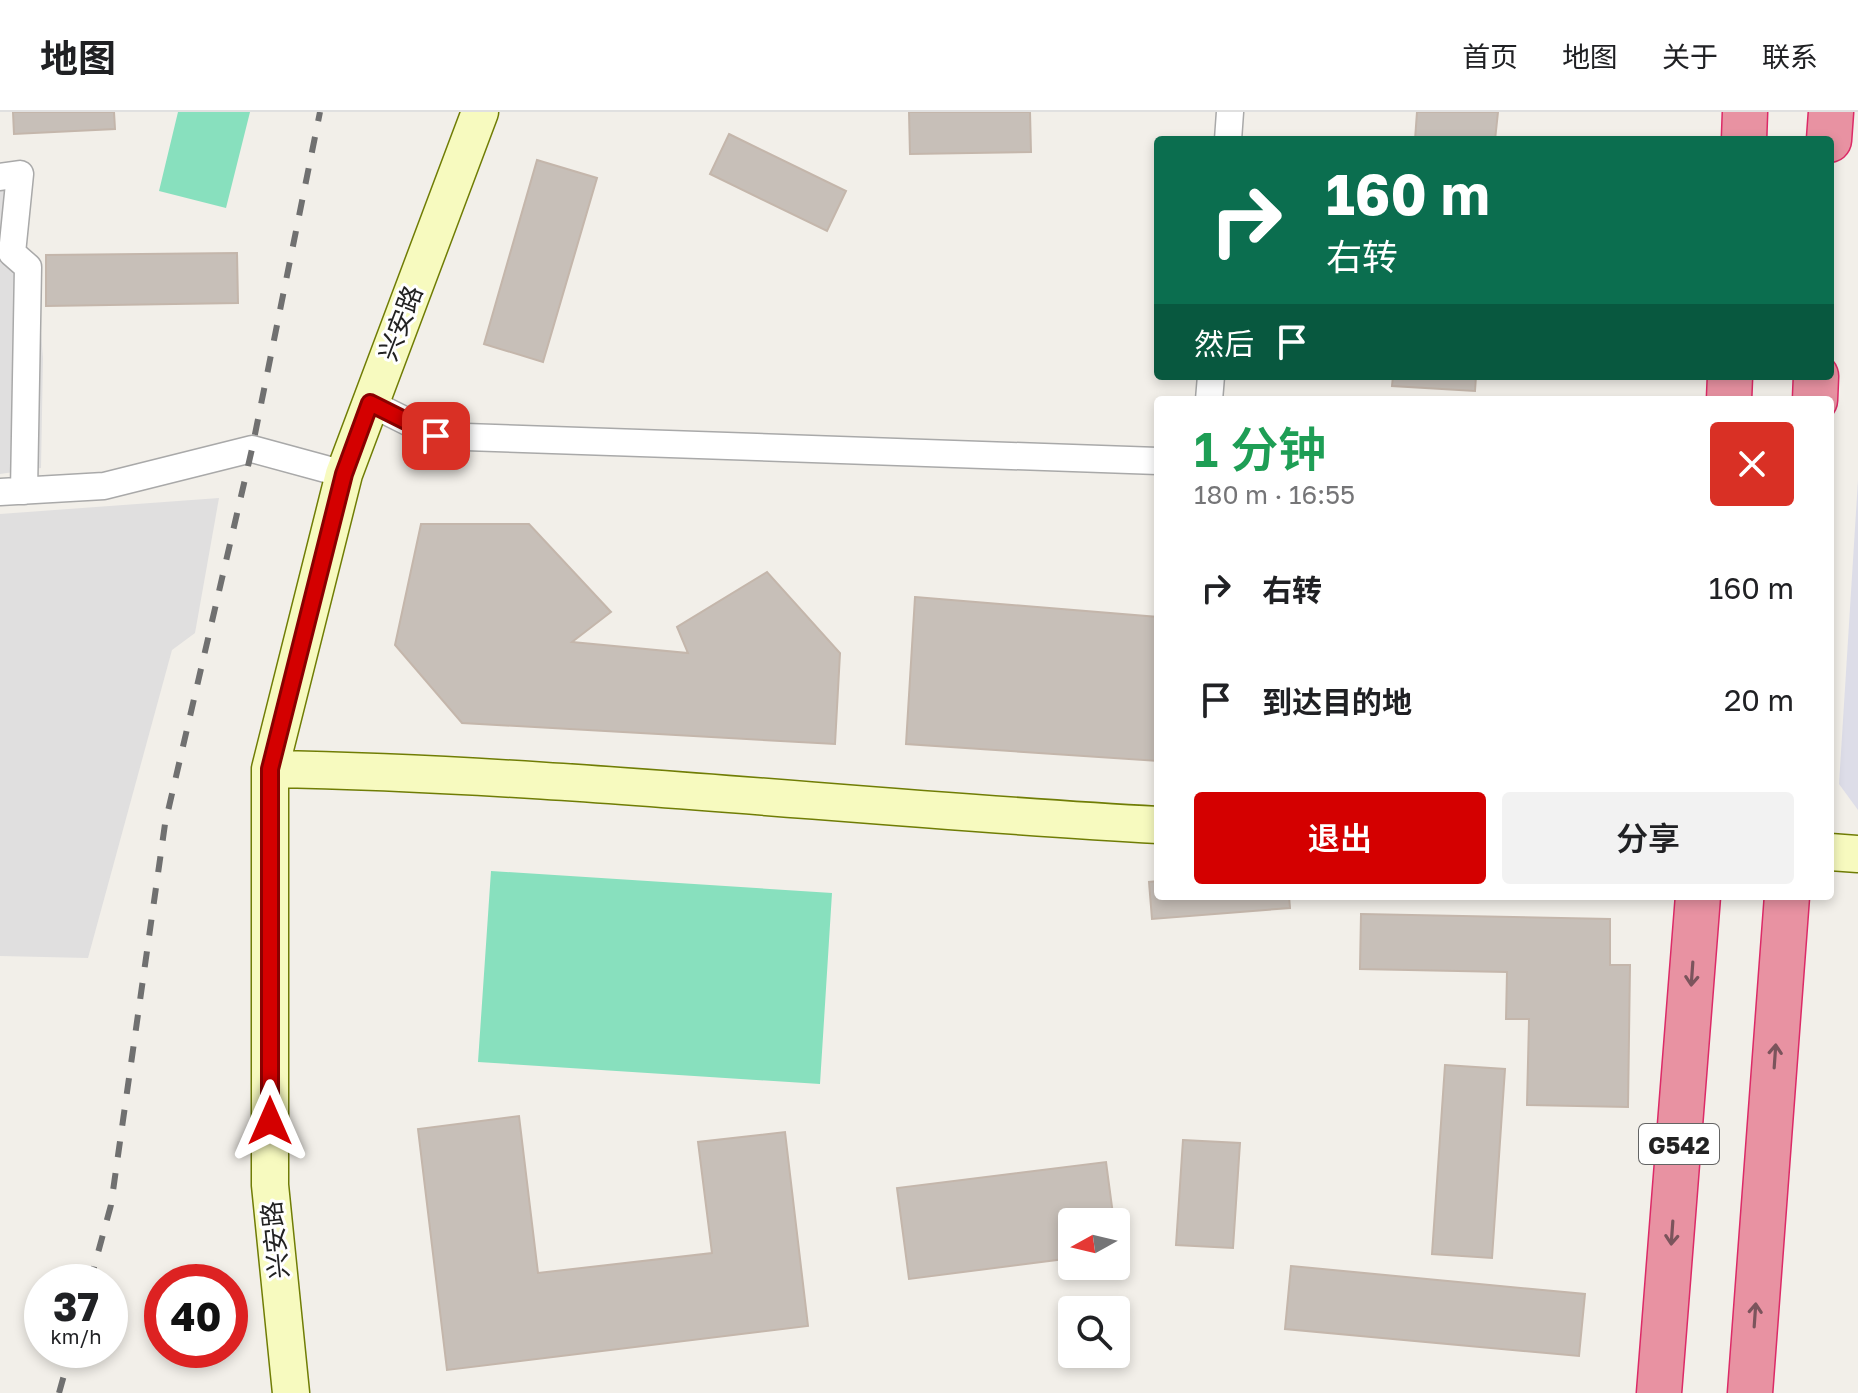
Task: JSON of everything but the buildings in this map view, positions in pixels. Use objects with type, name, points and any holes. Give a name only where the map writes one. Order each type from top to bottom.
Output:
[{"type":"highway","points":[[1744,136],[1745,112]]},
{"type":"highway","points":[[1829,136],[1831,112]]},
{"type":"highway","name":"G542","points":[[1659,1393],[1698,900]]},
{"type":"highway","points":[[1750,1393],[1787,900]]},
{"type":"street","name":"兴安路","points":[[291,1393],[270,1185],[270,769],[344,474],[480,112]]},
{"type":"street","points":[[1228,136],[1230,112]]},
{"type":"street","points":[[0,177],[20,174],[12,253],[28,267],[12,492],[104,486],[252,449],[344,474]]},
{"type":"street","points":[[370,403],[436,436],[1154,461]]},
{"type":"street","points":[[270,769],[408,772],[1004,817],[1154,825]]},
{"type":"street","points":[[1834,852],[1858,854]]},
{"type":"shaded area","points":[[20,174],[12,253],[36,270],[43,358],[41,468],[0,474],[0,177]]},
{"type":"shaded area","points":[[1858,480],[1858,810],[1839,784]]},
{"type":"shaded area","points":[[219,498],[195,633],[172,650],[88,958],[0,956],[0,514]]},
{"type":"green space","points":[[178,112],[250,112],[226,208],[159,191]]},
{"type":"green space","points":[[491,871],[832,893],[820,1084],[478,1062]]},
{"type":"railway","points":[[95,1264],[111,1205],[165,824],[252,449],[320,112]]},
{"type":"railway","points":[[59,1393],[66,1368]]},
{"type":"route","points":[[270,1121],[270,769],[344,474],[370,403],[436,436]]}]
